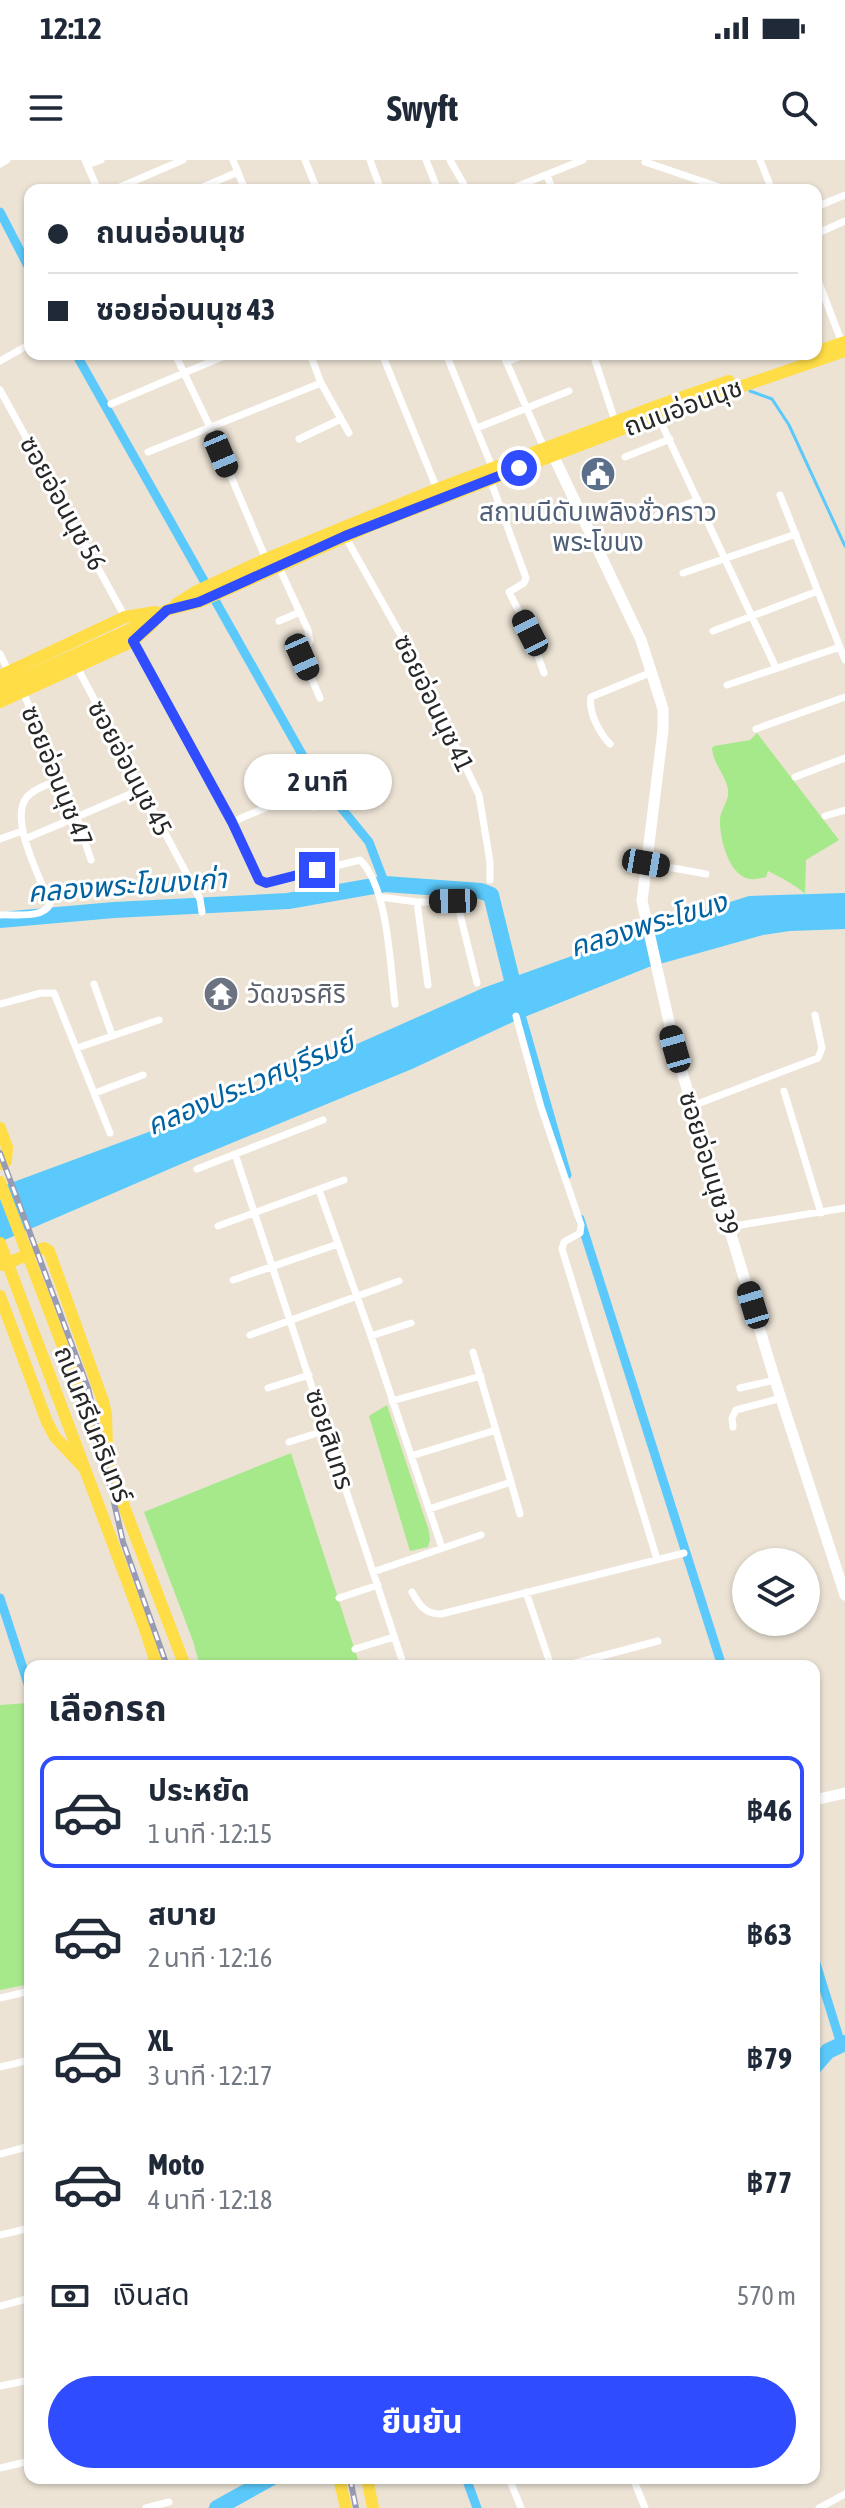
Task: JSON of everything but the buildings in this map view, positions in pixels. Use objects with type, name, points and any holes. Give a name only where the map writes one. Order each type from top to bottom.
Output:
[{"type":"main road","points":[[822,351],[844,347]]},
{"type":"main road","name":"ถนนอ่อนนุช","points":[[822,354],[844,347]]},
{"type":"main road","name":"ถนนอ่อนนุช","points":[[0,689],[167,610],[439,493],[794,360]]},
{"type":"main road","name":"ถนนอ่อนนุช","points":[[656,411],[806,360]]},
{"type":"main road","name":"ถนนอ่อนนุช","points":[[271,565],[345,536],[439,493]]},
{"type":"main road","name":"ถนนอ่อนนุช","points":[[0,702],[77,667],[130,629]]},
{"type":"main road","name":"ถนนอ่อนนุช","points":[[5,674],[130,629]]},
{"type":"main road","points":[[0,1128],[8,1152],[6,1161],[0,1164]]},
{"type":"main road","name":"ถนนศรีนครินทร์","points":[[0,1182],[183,1660]]},
{"type":"main road","name":"ถนนศรีนครินทร์","points":[[0,1243],[155,1660]]},
{"type":"main road","points":[[0,1266],[44,1248],[49,1251],[103,1401],[108,1459]]},
{"type":"main road","points":[[0,1296],[47,1422],[65,1449],[85,1469]]},
{"type":"main road","points":[[340,2484],[346,2508]]},
{"type":"main road","points":[[368,2484],[373,2508]]},
{"type":"street","points":[[0,164],[7,160]]},
{"type":"street","points":[[95,184],[86,163],[101,160]]},
{"type":"street","points":[[127,184],[183,160]]},
{"type":"street","points":[[233,160],[243,184]]},
{"type":"street","points":[[305,160],[315,184]]},
{"type":"street","points":[[370,160],[379,184]]},
{"type":"street","points":[[426,160],[436,184]]},
{"type":"street","points":[[450,160],[464,184]]},
{"type":"street","points":[[525,184],[583,160]]},
{"type":"street","points":[[760,160],[770,184]]},
{"type":"street","points":[[645,162],[710,184]]},
{"type":"street","points":[[210,184],[238,172]]},
{"type":"street","points":[[547,176],[550,184]]},
{"type":"street","points":[[822,205],[845,195]]},
{"type":"street","points":[[822,231],[845,221]]},
{"type":"street","points":[[822,290],[844,347]]},
{"type":"street","points":[[0,361],[24,347]]},
{"type":"street","points":[[178,360],[271,565],[308,630],[310,641],[302,657],[320,698]]},
{"type":"street","points":[[111,404],[216,360]]},
{"type":"street","points":[[312,360],[321,383],[349,433]]},
{"type":"street","points":[[384,360],[439,493]]},
{"type":"street","points":[[449,360],[477,428],[526,578],[524,583],[509,592],[530,633],[544,673]]},
{"type":"street","points":[[506,360],[548,451]]},
{"type":"street","points":[[595,360],[617,426]]},
{"type":"street","points":[[148,452],[321,383]]},
{"type":"street","name":"ซอยอ่อนนุช 56","points":[[0,390],[130,629],[261,883],[360,860],[374,877],[379,893]]},
{"type":"street","points":[[477,428],[569,391]]},
{"type":"street","points":[[656,411],[776,668]]},
{"type":"street","points":[[299,439],[341,419]]},
{"type":"street","points":[[625,457],[670,439]]},
{"type":"street","name":"ซอยอ่อนนุช 39","points":[[548,451],[641,640],[663,709],[642,901],[669,1030],[775,1380],[845,1595]]},
{"type":"street","points":[[780,495],[845,660]]},
{"type":"street","points":[[658,515],[698,500]]},
{"type":"street","points":[[683,573],[796,534]]},
{"type":"street","name":"ซอยอ่อนนุช 41","points":[[345,536],[413,657],[479,795],[490,880]]},
{"type":"street","points":[[713,631],[818,591]]},
{"type":"street","points":[[279,621],[300,612]]},
{"type":"street","points":[[727,685],[840,647]]},
{"type":"street","points":[[0,654],[5,674]]},
{"type":"street","name":"ซอยอ่อนนุช 45","points":[[77,667],[201,905]]},
{"type":"street","points":[[610,744],[590,706],[591,697],[652,672]]},
{"type":"street","name":"ซอยอ่อนนุช 47","points":[[23,692],[77,818],[91,860]]},
{"type":"street","points":[[756,729],[845,697]]},
{"type":"street","points":[[795,777],[845,758]]},
{"type":"street","points":[[0,915],[41,913],[49,907],[24,835],[21,807],[29,794],[60,779]]},
{"type":"street","points":[[0,839],[24,835],[77,818],[142,789]]},
{"type":"street","points":[[232,822],[293,796],[314,807]]},
{"type":"street","points":[[825,816],[845,810]]},
{"type":"street","points":[[646,863],[706,874]]},
{"type":"street","points":[[395,1004],[379,893],[417,902],[457,902],[477,983]]},
{"type":"street","points":[[417,902],[428,985]]},
{"type":"street","points":[[94,984],[112,1035]]},
{"type":"street","points":[[0,1004],[49,991],[54,993],[110,1133]]},
{"type":"street","points":[[692,1106],[818,1058],[822,1048],[815,1015]]},
{"type":"street","points":[[516,1016],[541,1107],[581,1225],[580,1233],[564,1242],[562,1249],[657,1559]]},
{"type":"street","points":[[77,1048],[159,1020]]},
{"type":"street","points":[[95,1093],[143,1075]]},
{"type":"street","points":[[784,1091],[821,1213]]},
{"type":"street","points":[[197,1169],[323,1120]]},
{"type":"street","name":"ซอยสินทร","points":[[235,1154],[402,1660]]},
{"type":"street","points":[[218,1226],[344,1180]]},
{"type":"street","points":[[319,1190],[442,1548]]},
{"type":"street","points":[[728,1227],[845,1208]]},
{"type":"street","points":[[233,1280],[338,1244]]},
{"type":"street","points":[[250,1335],[399,1281]]},
{"type":"street","points":[[371,1336],[411,1323]]},
{"type":"street","points":[[473,1352],[520,1514]]},
{"type":"street","points":[[268,1388],[309,1375]]},
{"type":"street","points":[[392,1401],[481,1376]]},
{"type":"street","points":[[740,1388],[775,1380]]},
{"type":"street","points":[[733,1427],[732,1418],[736,1410],[782,1398]]},
{"type":"street","points":[[289,1442],[327,1430]]},
{"type":"street","points":[[411,1456],[496,1430]]},
{"type":"street","points":[[429,1509],[511,1482]]},
{"type":"street","points":[[373,1572],[481,1535]]},
{"type":"street","points":[[412,1592],[426,1611],[441,1614],[684,1553]]},
{"type":"street","points":[[339,1598],[378,1585]]},
{"type":"street","points":[[526,1592],[549,1660]]},
{"type":"street","points":[[355,1649],[394,1637]]},
{"type":"street","points":[[587,1660],[658,1641]]},
{"type":"street","points":[[820,1799],[845,1793]]},
{"type":"street","points":[[0,1998],[24,1992]]},
{"type":"street","points":[[0,2067],[24,2061]]},
{"type":"street","points":[[0,2154],[24,2148]]},
{"type":"street","points":[[0,2235],[24,2229]]},
{"type":"street","points":[[0,2306],[24,2300]]},
{"type":"street","points":[[0,2386],[24,2381]]},
{"type":"street","points":[[0,2468],[24,2462]]},
{"type":"street","points":[[514,2484],[521,2508]]},
{"type":"street","points":[[635,2484],[642,2507]]},
{"type":"street","points":[[819,2508],[845,2494]]},
{"type":"street","points":[[834,2500],[839,2508]]},
{"type":"street","points":[[146,2508],[169,2502]]},
{"type":"green space","points":[[757,733],[839,840],[806,860],[805,894],[768,871],[766,877],[745,878],[732,866],[725,850],[720,819],[728,789],[712,748],[750,740]]},
{"type":"green space","points":[[387,1405],[429,1531],[428,1547],[410,1551],[369,1416]]},
{"type":"green space","points":[[291,1453],[358,1660],[198,1660],[144,1512]]},
{"type":"green space","points":[[24,1703],[24,1985],[0,1990],[0,1705]]},
{"type":"water","points":[[845,893],[845,929],[763,935],[649,967],[517,1020],[412,1069],[0,1242],[0,1187],[281,1083],[303,1068],[483,988],[655,926],[749,896]]},
{"type":"waterway","points":[[0,212],[24,258]]},
{"type":"waterway","points":[[79,360],[312,772],[369,842],[385,884]]},
{"type":"waterway","points":[[750,391],[772,399],[789,425],[845,546]]},
{"type":"waterway","name":"คลองพระโขนงเก่า","points":[[0,920],[114,910],[288,901],[385,884],[481,891],[491,895],[515,992],[519,991]]},
{"type":"waterway","points":[[519,1008],[567,1175]]},
{"type":"waterway","points":[[580,1219],[720,1660]]},
{"type":"waterway","points":[[0,1598],[24,1672]]},
{"type":"waterway","points":[[820,1976],[841,2044]]},
{"type":"waterway","points":[[820,2060],[828,2051],[845,2043]]},
{"type":"waterway","points":[[217,2508],[260,2484]]},
{"type":"waterway","points":[[468,2484],[477,2508]]},
{"type":"railway","points":[[0,1153],[88,1388],[123,1542],[165,1660]]},
{"type":"railway","points":[[351,2484],[356,2508]]},
{"type":"place","name":"สถานนีดับเพลิงชั่วคราว พระโขนง","points":[[598,474]]},
{"type":"place","name":"วัดขจรศิริ","points":[[221,994]]},
{"type":"route","points":[[317,870],[261,883],[232,822],[133,641],[167,610],[199,602],[345,536],[519,468]]},
{"type":"water label","name":"คลองพระโขนง","points":[[648,924]]},
{"type":"water label","name":"คลองประเวศบุรีรมย์","points":[[250,1083]]}]
